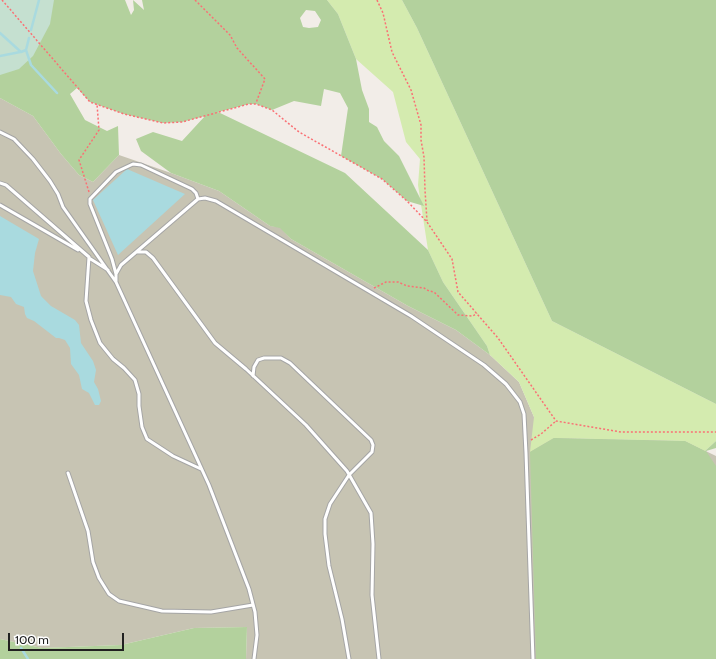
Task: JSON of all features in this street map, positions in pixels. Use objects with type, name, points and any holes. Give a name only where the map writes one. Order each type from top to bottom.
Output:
[{"type":"lane","points":[[0,132],[14,139],[33,159],[50,181],[64,207],[116,282],[201,469],[249,589],[255,612],[256,635],[254,659]]},
{"type":"lane","points":[[116,282],[116,274],[112,259],[90,204],[91,197],[116,172],[133,164],[141,165],[192,188],[198,199]]},
{"type":"lane","points":[[0,183],[6,185],[89,258]]},
{"type":"lane","points":[[116,274],[121,265],[198,199],[205,198],[216,201],[411,316],[484,365],[506,384],[520,402],[524,414],[531,569],[533,659]]},
{"type":"lane","points":[[0,205],[71,245],[109,271]]},
{"type":"lane","points":[[137,252],[146,252],[153,258],[215,343],[306,425],[347,470],[370,513],[373,544],[372,595],[379,659]]},
{"type":"lane","points":[[89,258],[86,301],[90,320],[100,343],[113,360],[124,368],[135,380],[139,394],[142,427],[147,439],[173,456],[201,469]]},
{"type":"lane","points":[[253,376],[254,366],[258,360],[264,358],[281,358],[290,363],[371,440],[373,445],[372,452],[349,475],[330,504],[325,520],[325,534],[329,566],[342,619],[349,659]]},
{"type":"lane","points":[[68,473],[88,531],[93,562],[99,578],[109,594],[119,601],[162,611],[211,612],[253,605]]},
{"type":"path","points":[[2,0],[90,102],[124,114],[163,123],[182,122],[249,104],[256,104],[272,110],[299,132],[382,179],[407,201],[427,222],[452,259],[458,292],[510,353],[556,421],[621,432],[716,432]]},
{"type":"path","points":[[195,0],[230,35],[237,48],[265,79],[256,104]]},
{"type":"path","points":[[377,0],[383,13],[392,52],[411,90],[421,125],[427,222]]},
{"type":"path","points":[[91,197],[79,160],[100,130],[96,104]]},
{"type":"path","points":[[368,291],[386,282],[398,282],[407,286],[424,288],[434,292],[458,315],[473,316],[477,314]]},
{"type":"path","points":[[526,443],[541,434],[556,421]]},
{"type":"shaded area","points":[[0,98],[33,116],[61,154],[79,175],[93,182],[119,155],[219,191],[270,226],[280,227],[291,239],[408,306],[456,330],[490,355],[519,382],[534,417],[554,438],[685,441],[716,456],[716,659],[246,659],[247,627],[194,628],[121,645],[42,648],[0,639]]},
{"type":"green space","points":[[0,0],[125,0],[131,15],[134,10],[133,0],[144,10],[142,0],[327,0],[338,14],[356,59],[362,90],[369,109],[369,122],[377,127],[384,141],[399,156],[424,206],[407,201],[382,179],[341,156],[348,108],[340,93],[324,89],[321,106],[294,101],[272,110],[256,104],[249,104],[218,112],[345,173],[428,250],[443,282],[487,346],[490,355],[456,330],[408,306],[291,239],[280,228],[270,226],[219,191],[171,173],[141,151],[136,139],[153,132],[182,141],[205,116],[182,122],[163,123],[124,114],[90,102],[77,88],[70,94],[85,120],[107,131],[118,126],[119,155],[93,182],[79,175],[61,154],[33,116],[0,98]],"holes":[[[306,10],[315,11],[321,20],[318,27],[303,27],[300,18]]]},
{"type":"green space","points":[[0,0],[54,0],[50,24],[33,56],[19,69],[0,75]]},
{"type":"green space","points":[[327,0],[402,0],[417,28],[552,321],[716,404],[716,441],[705,451],[685,441],[554,438],[530,452],[534,417],[519,382],[490,355],[487,346],[443,282],[428,250],[418,185],[420,159],[406,142],[393,92],[356,59],[338,14]]},
{"type":"green space","points":[[402,0],[716,0],[716,404],[552,321],[417,28]]},
{"type":"green space","points":[[554,438],[685,441],[705,451],[716,441],[716,448],[706,451],[716,466],[716,659],[536,659],[530,452]]},
{"type":"green space","points":[[247,627],[246,659],[0,659],[0,639],[42,648],[121,645],[194,628]]},
{"type":"water","points":[[127,169],[185,194],[118,255],[93,200]]},
{"type":"water","points":[[0,216],[39,239],[35,253],[33,271],[41,296],[51,306],[75,320],[79,325],[81,343],[93,361],[96,370],[94,382],[98,389],[101,401],[99,405],[95,405],[89,393],[82,389],[79,375],[71,364],[70,348],[65,340],[56,338],[34,321],[27,318],[24,307],[16,304],[11,297],[0,295]]},
{"type":"waterway","points":[[31,30],[39,0]]},
{"type":"waterway","points":[[0,33],[21,52],[26,50],[31,65],[57,93]]},
{"type":"waterway","points":[[26,50],[29,38]]},
{"type":"waterway","points":[[0,56],[20,52]]},
{"type":"waterway","points":[[21,648],[28,659]]}]
